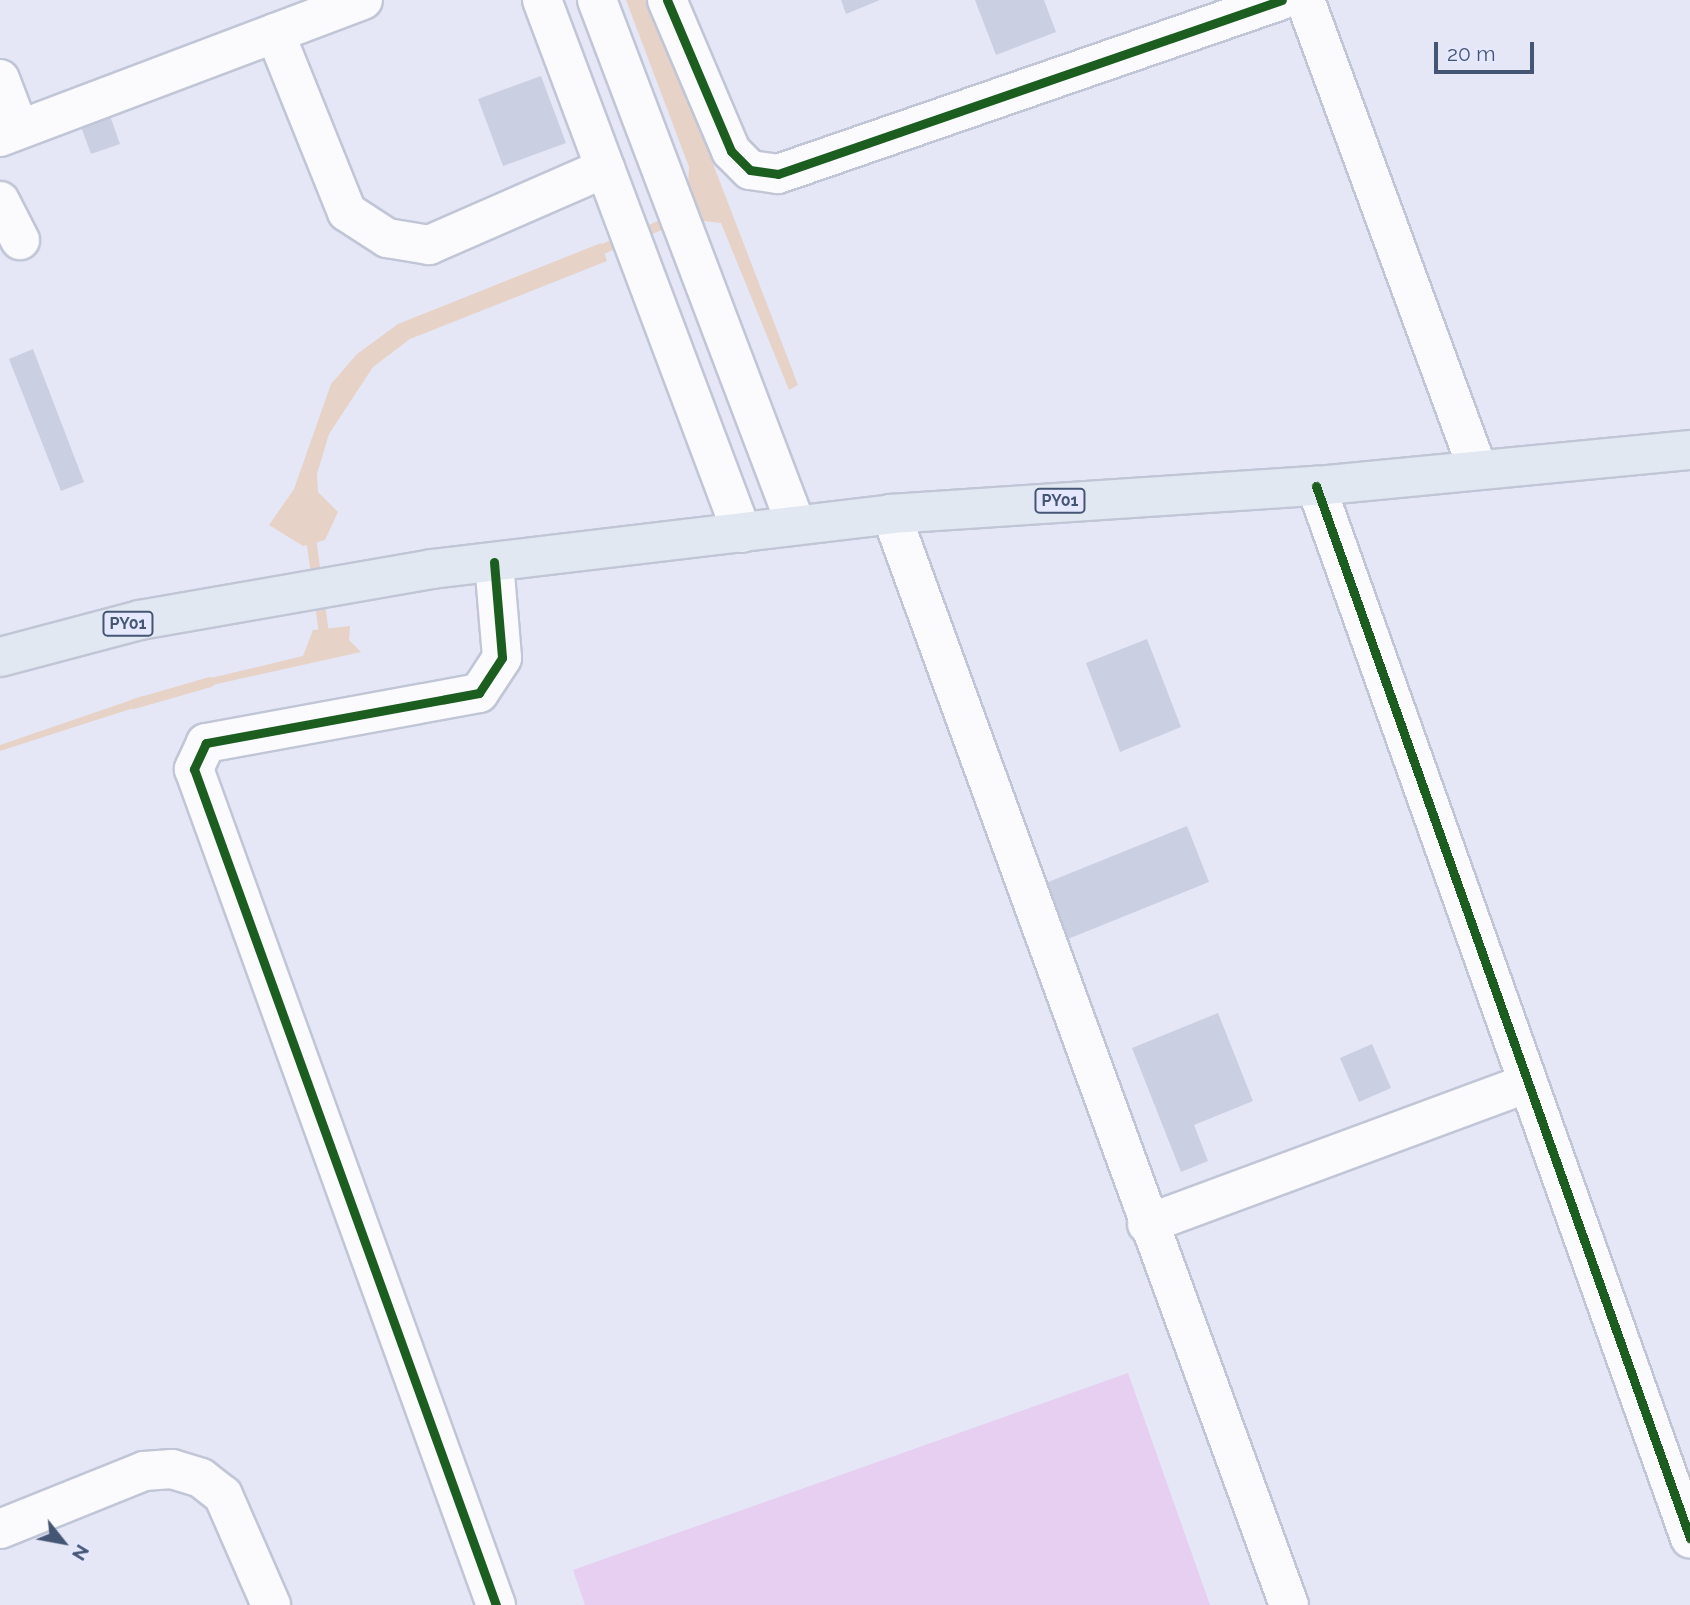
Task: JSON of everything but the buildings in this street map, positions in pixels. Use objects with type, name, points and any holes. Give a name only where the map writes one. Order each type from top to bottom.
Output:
[{"type":"highway","name":"PY01","points":[[0,657],[140,621],[432,569],[891,514],[1316,485],[1476,466],[1690,450]]},
{"type":"street","points":[[0,79],[10,133],[363,0]]},
{"type":"street","points":[[542,0],[742,533]]},
{"type":"street","points":[[597,0],[796,525]]},
{"type":"street","points":[[667,0],[731,151],[750,170],[778,174],[1282,0]]},
{"type":"street","points":[[1305,0],[1476,466]]},
{"type":"street","points":[[275,33],[347,212],[387,238],[429,245],[610,182]]},
{"type":"street","points":[[0,201],[20,240]]},
{"type":"street","points":[[1316,485],[1690,1538]]},
{"type":"street","points":[[891,514],[1147,1224],[1289,1605]]},
{"type":"street","points":[[494,562],[502,658],[479,693],[206,743],[194,769],[496,1605]]},
{"type":"street","points":[[1147,1224],[1528,1083]]},
{"type":"street","points":[[0,1529],[144,1471],[172,1469],[201,1478],[223,1495],[271,1605]]},
{"type":"shaded area","points":[[626,0],[650,0],[798,385],[789,390],[721,223],[694,220],[687,204],[689,167]]},
{"type":"shaded area","points":[[601,243],[607,261],[410,339],[373,367],[329,434],[317,474],[318,492],[338,512],[325,540],[303,546],[269,525],[294,489],[331,384],[357,354],[398,324]]},
{"type":"shaded area","points":[[350,626],[349,640],[361,652],[199,688],[198,681],[303,656],[313,630]]},
{"type":"shaded area","points":[[143,696],[146,704],[0,751],[0,745]]},
{"type":"shaded area","points":[[1128,1373],[1210,1605],[585,1605],[573,1570]]},
{"type":"waterway","points":[[640,234],[671,221]]},
{"type":"waterway","points":[[591,254],[626,239]]},
{"type":"waterway","points":[[310,531],[317,582]]},
{"type":"waterway","points":[[319,597],[325,641]]},
{"type":"waterway","points":[[134,704],[210,682]]},
{"type":"cycle path","points":[[667,0],[731,151],[750,170],[778,174],[1282,0]]},
{"type":"cycle path","points":[[1316,486],[1690,1538]]},
{"type":"cycle path","points":[[494,562],[502,658],[479,693],[206,743],[194,769],[496,1605]]}]
